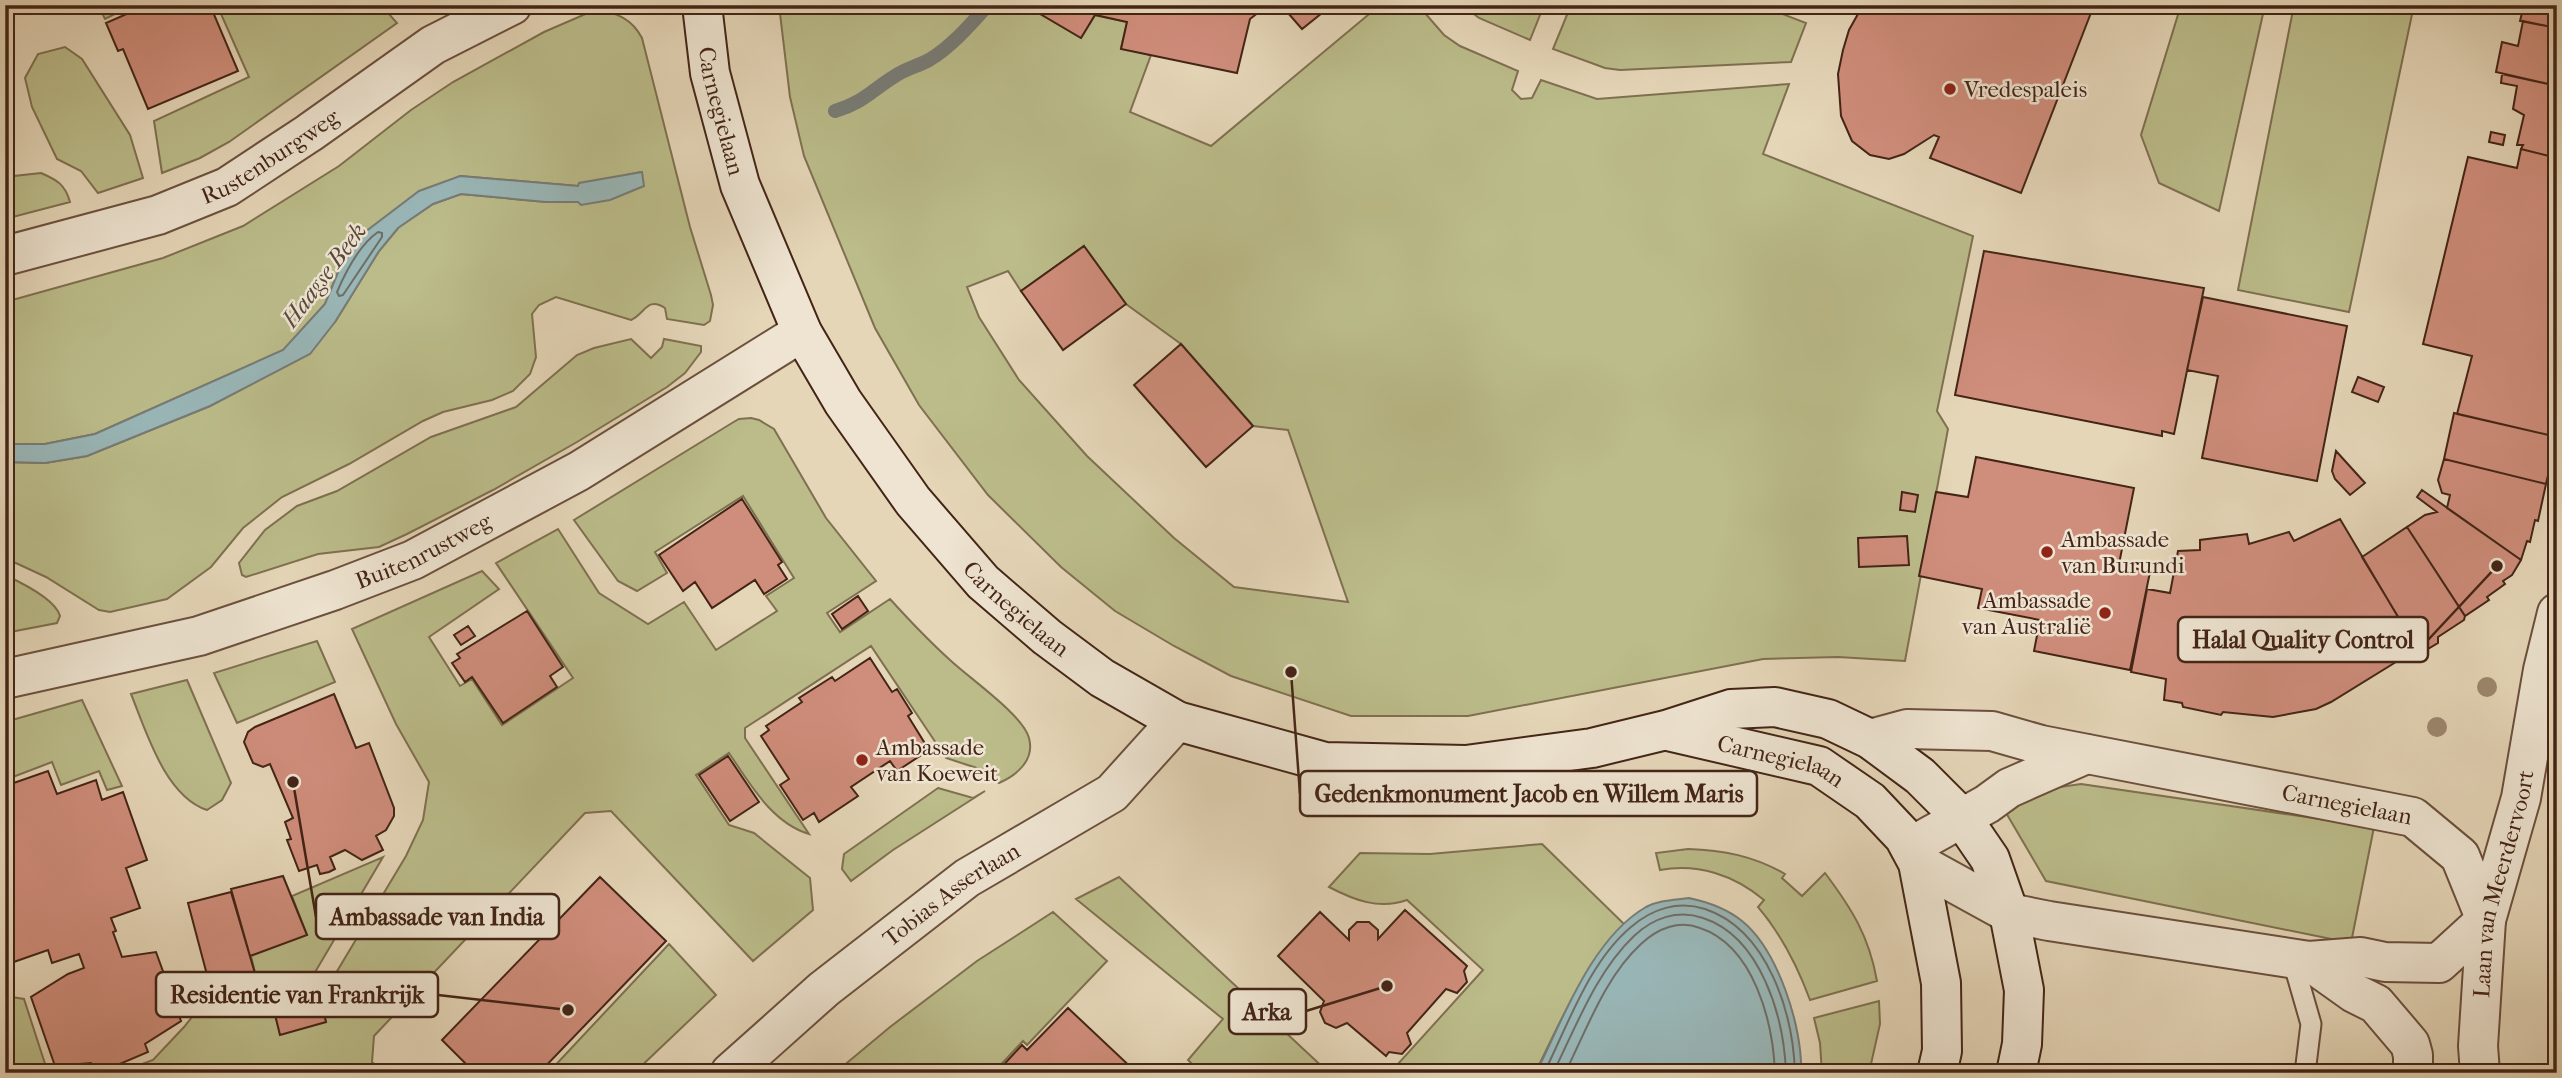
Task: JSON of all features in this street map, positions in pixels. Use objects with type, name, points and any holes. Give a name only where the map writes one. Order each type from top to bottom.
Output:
[{"type":"street","name":"Rustenburgweg","points":[[5,256],[158,215],[227,187],[433,46],[512,5]]},
{"type":"street","name":"Carnegielaan","points":[[702,5],[710,74],[740,186],[802,332],[843,401],[913,501],[983,582],[1047,637],[1102,678],[1177,721],[1325,762],[1466,765],[1592,748],[1666,730],[1731,709],[1775,707],[1828,719],[1870,739],[1920,776],[1962,818],[1990,859],[2009,913]]},
{"type":"street","name":"Buitenrustweg","points":[[5,679],[199,636],[335,590],[413,560],[579,471],[802,332]]},
{"type":"street","name":"Laan van Meerdervoort","points":[[2480,1073],[2478,1046],[2486,920],[2521,798],[2543,670],[2557,613]]},
{"type":"street","name":"Tobias Asserlaan","points":[[744,1069],[824,989],[967,878],[1112,793],[1177,721]]},
{"type":"street","name":"Carnegielaan","points":[[1666,730],[1819,766],[1870,801],[1914,855],[2009,913],[2300,959],[2361,957],[2385,962],[2439,963],[2486,920],[2460,856],[2413,817],[2041,745],[1992,731],[1907,729],[1870,739]]},
{"type":"street","points":[[1937,1073],[1942,1051],[1941,984],[1914,855],[1962,818],[2009,788],[2086,754]]},
{"type":"street","points":[[2009,913],[2024,990],[2022,1044],[2016,1073]]},
{"type":"street","name":"Carnegielaan","points":[[2300,959],[2376,1004],[2410,1044],[2413,1073]]},
{"type":"lane","points":[[2300,959],[2311,1024],[2305,1073]]},
{"type":"green space","points":[[98,5],[133,5],[105,19]]},
{"type":"green space","points":[[217,5],[381,5],[397,23],[229,142],[200,158],[162,173],[154,121],[249,77]]},
{"type":"green space","points":[[779,5],[1025,5],[1081,38],[1095,15],[1127,22],[1121,48],[1151,55],[1130,112],[1211,146],[1380,5],[1418,5],[1444,35],[1460,46],[1518,71],[1512,90],[1521,99],[1532,98],[1541,80],[1597,99],[1789,84],[1763,154],[1973,236],[1937,411],[1948,429],[1905,661],[1838,657],[1763,659],[1468,716],[1351,716],[1231,676],[1115,611],[1061,567],[988,495],[919,405],[875,328],[804,156],[790,97]],"holes":[[[1084,246],[1126,304],[1181,344],[1253,426],[1288,430],[1348,602],[1234,587],[1174,538],[1087,456],[1019,380],[979,317],[967,287],[1008,271],[1021,291]]]},
{"type":"green space","points":[[1462,5],[1544,5],[1530,40],[1479,18]]},
{"type":"green space","points":[[1571,5],[1759,5],[1806,23],[1791,62],[1620,70],[1605,68],[1553,49]]},
{"type":"green space","points":[[2181,5],[2265,5],[2219,211],[2159,183],[2141,135]]},
{"type":"green space","points":[[2294,5],[2414,5],[2349,312],[2238,290]]},
{"type":"green space","points":[[597,9],[623,18],[634,26],[642,38],[690,227],[711,295],[713,305],[710,321],[704,325],[667,319],[665,308],[654,304],[646,307],[631,320],[556,297],[539,305],[532,314],[536,357],[530,374],[513,391],[492,400],[443,412],[423,421],[349,464],[282,497],[243,528],[211,567],[167,599],[110,612],[99,610],[46,577],[5,558],[5,462],[45,463],[87,456],[210,406],[259,380],[335,322],[379,251],[399,227],[433,204],[461,194],[546,202],[578,202],[641,172],[578,186],[460,176],[339,270],[325,304],[284,350],[95,434],[45,444],[5,444],[5,302],[163,258],[243,226],[339,166],[411,110],[453,82],[544,32]]},
{"type":"green space","points":[[65,47],[82,59],[130,135],[143,178],[98,193],[81,171],[57,159],[32,107],[25,78],[38,54]]},
{"type":"green space","points":[[41,173],[60,183],[70,202],[5,219],[5,177]]},
{"type":"green space","points":[[631,339],[651,358],[662,347],[664,339],[701,346],[701,352],[685,373],[667,387],[493,490],[407,534],[379,547],[318,554],[246,577],[242,575],[239,563],[265,530],[297,506],[337,491],[431,437],[516,407],[577,355]]},
{"type":"green space","points":[[751,418],[774,429],[826,518],[876,581],[827,613],[840,632],[890,599],[934,645],[1006,708],[1025,729],[1030,746],[1023,766],[999,783],[980,769],[946,758],[871,646],[745,728],[745,738],[809,834],[796,829],[773,812],[729,753],[696,775],[729,825],[754,833],[810,878],[813,910],[753,961],[611,811],[585,813],[374,1036],[372,1062],[385,1073],[118,1073],[153,1060],[212,992],[257,981],[251,956],[307,935],[292,896],[383,857],[314,974],[268,986],[280,1034],[326,1022],[321,998],[406,856],[423,820],[429,782],[396,724],[352,629],[482,571],[499,589],[429,637],[460,686],[472,679],[502,725],[573,678],[496,563],[558,529],[599,593],[648,624],[684,602],[716,650],[777,611],[766,596],[794,578],[743,496],[655,552],[667,573],[637,591],[618,581],[574,520],[732,423]]},
{"type":"green space","points":[[5,575],[37,592],[52,604],[60,616],[57,623],[5,633]]},
{"type":"green space","points":[[317,641],[335,682],[237,723],[214,673]]},
{"type":"green space","points":[[187,680],[231,783],[222,800],[207,810],[192,803],[168,777],[131,694]]},
{"type":"green space","points":[[82,700],[122,786],[107,790],[99,771],[61,785],[52,762],[5,780],[5,722]]},
{"type":"green space","points":[[2081,784],[2374,827],[2351,943],[2046,881],[2002,806],[2039,790]]},
{"type":"green space","points":[[938,788],[973,798],[985,791],[893,850],[851,881],[842,869],[844,854]]},
{"type":"green space","points":[[1542,844],[1624,924],[1585,976],[1535,1073],[1378,1073],[1398,1064],[1483,970],[1407,900],[1377,904],[1348,896],[1329,887],[1360,853],[1430,854]]},
{"type":"green space","points":[[1688,849],[1750,858],[1785,874],[1782,878],[1802,896],[1825,873],[1858,924],[1874,965],[1877,981],[1810,1000],[1788,951],[1758,907],[1764,900],[1740,884],[1715,873],[1688,868],[1660,870],[1656,853]]},
{"type":"green space","points":[[1119,877],[1329,1073],[1201,1073],[1188,1060],[1223,1019],[1076,899]]},
{"type":"green space","points":[[1053,912],[1107,961],[1027,1045],[1023,1041],[993,1073],[836,1072],[977,961]]},
{"type":"green space","points":[[669,944],[716,995],[634,1073],[548,1073]]},
{"type":"green space","points":[[5,996],[24,999],[48,1073],[5,1073]]},
{"type":"green space","points":[[1879,1001],[1880,1024],[1869,1073],[1822,1073],[1820,1043],[1814,1018]]},
{"type":"water","name":"Haagse Beek","points":[[642,172],[644,186],[610,200],[581,205],[578,202],[546,202],[461,194],[433,204],[398,228],[379,251],[335,322],[310,354],[210,406],[87,456],[45,463],[5,462],[5,444],[45,444],[95,434],[283,350],[325,304],[339,270],[365,232],[419,191],[460,176],[578,186],[579,183]]},
{"type":"water","points":[[1689,898],[1717,906],[1736,916],[1755,934],[1767,951],[1793,1013],[1801,1055],[1801,1073],[1536,1073],[1581,981],[1610,938],[1646,907]]},
{"type":"building","points":[[147,5],[210,5],[238,71],[148,109],[123,49],[118,51],[106,23]]},
{"type":"building","points":[[1025,5],[1268,5],[1250,19],[1237,73],[1121,49],[1127,22],[1095,15],[1081,38]]},
{"type":"building","points":[[1281,5],[1332,5],[1302,29]]},
{"type":"building","name":"Vredespaleis","points":[[1863,5],[1983,5],[1986,11],[1989,5],[2094,5],[2021,193],[1930,158],[1939,137],[1934,135],[1904,154],[1889,159],[1870,155],[1852,141],[1841,116],[1838,74],[1849,30]]},
{"type":"building","points":[[2524,5],[2557,5],[2557,28],[2520,21]]},
{"type":"building","points":[[2523,21],[2557,28],[2557,86],[2496,72],[2502,42],[2518,46]]},
{"type":"building","points":[[2502,74],[2557,86],[2557,158],[2521,149],[2523,145],[2517,145],[2524,115],[2513,109],[2517,86],[2501,83]]},
{"type":"building","points":[[2491,132],[2505,135],[2503,145],[2489,142]]},
{"type":"building","points":[[2521,149],[2557,158],[2557,437],[2457,414],[2472,356],[2423,344],[2468,157],[2517,168]]},
{"type":"building","points":[[1084,246],[1126,304],[1063,350],[1021,291]]},
{"type":"building","points":[[1984,251],[2204,288],[2174,434],[2162,431],[2162,436],[1955,395]]},
{"type":"building","points":[[2203,297],[2347,326],[2317,481],[2202,458],[2218,376],[2187,370]]},
{"type":"building","points":[[1181,344],[1253,426],[1206,467],[1134,385]]},
{"type":"building","points":[[2358,377],[2384,387],[2378,402],[2352,392]]},
{"type":"building","points":[[2454,413],[2557,437],[2546,484],[2444,459]]},
{"type":"building","points":[[2336,451],[2365,483],[2350,495],[2335,479],[2332,471]]},
{"type":"building","points":[[1976,457],[2134,488],[2119,564],[2150,572],[2130,670],[2034,651],[2040,620],[1978,608],[1982,589],[1919,576],[1936,492],[1968,497]]},
{"type":"building","points":[[2444,459],[2546,484],[2538,521],[2535,520],[2530,542],[2527,541],[2521,560],[2447,508],[2450,495],[2442,493],[2438,480]]},
{"type":"building","points":[[2422,490],[2521,560],[2512,575],[2503,581],[2505,584],[2487,597],[2489,600],[2465,616],[2407,527],[2425,515],[2437,512],[2417,497]]},
{"type":"building","points":[[1902,492],[1918,495],[1915,512],[1900,510]]},
{"type":"building","points":[[742,499],[782,562],[778,565],[787,579],[764,594],[755,580],[712,608],[695,582],[683,591],[659,555]]},
{"type":"building","points":[[2340,519],[2417,649],[2331,702],[2316,709],[2273,717],[2223,712],[2221,715],[2183,707],[2182,703],[2164,700],[2166,679],[2131,672],[2147,589],[2170,593],[2178,551],[2200,550],[2200,540],[2247,534],[2249,544],[2289,532],[2294,541]]},
{"type":"building","points":[[2407,527],[2465,616],[2464,620],[2438,637],[2438,643],[2426,650],[2419,646],[2417,648],[2362,557]]},
{"type":"building","points":[[1907,536],[1909,565],[1859,567],[1858,538]]},
{"type":"building","points":[[858,596],[868,611],[842,629],[832,614]]},
{"type":"building","points":[[527,611],[563,667],[550,676],[557,687],[503,723],[472,677],[465,682],[452,663],[460,658],[457,654]]},
{"type":"building","points":[[468,626],[475,636],[461,645],[454,635]]},
{"type":"building","points":[[870,658],[892,692],[897,689],[912,713],[908,716],[929,750],[897,771],[890,761],[851,787],[858,796],[819,822],[814,813],[803,820],[780,785],[789,779],[761,736],[769,730],[766,726],[802,702],[799,698],[832,677],[835,681]]},
{"type":"building","points":[[334,694],[356,748],[369,743],[394,808],[394,816],[386,830],[376,836],[383,850],[362,860],[345,850],[330,857],[335,869],[320,874],[317,865],[299,871],[287,840],[291,839],[285,822],[293,818],[270,764],[263,767],[253,763],[244,742],[248,732],[255,727]]},
{"type":"building","points":[[728,756],[759,802],[730,821],[699,775]]},
{"type":"building","points":[[48,771],[57,794],[96,780],[102,800],[123,792],[147,860],[126,868],[140,908],[111,918],[116,931],[113,932],[122,957],[156,952],[181,1021],[145,1044],[148,1052],[108,1069],[94,1071],[91,1063],[55,1066],[31,997],[68,974],[84,968],[79,954],[52,963],[48,950],[5,965],[5,786]]},
{"type":"building","points":[[283,876],[307,935],[250,956],[231,889]]},
{"type":"building","points":[[600,877],[666,941],[539,1073],[475,1073],[442,1040]]},
{"type":"building","points":[[231,892],[257,980],[211,990],[188,903]]},
{"type":"building","points":[[1405,910],[1467,966],[1464,971],[1467,982],[1457,993],[1446,989],[1407,1033],[1411,1044],[1402,1054],[1389,1052],[1386,1056],[1347,1023],[1336,1028],[1325,1023],[1320,1012],[1324,1001],[1278,956],[1320,912],[1349,940],[1349,930],[1357,922],[1369,922],[1378,930],[1378,939]]},
{"type":"building","points":[[314,974],[326,1022],[280,1035],[268,986]]},
{"type":"building","points":[[1068,1008],[1137,1073],[996,1073],[1022,1045],[1027,1050]]},
{"type":"building","points":[[2557,1042],[2557,1073],[2554,1073]]},
{"type":"waterway","name":"Haagse Beek","points":[[835,111],[853,104],[899,74],[937,55],[988,5]]},
{"type":"place","name":"Vredespaleis","points":[[1950,89]]},
{"type":"place","name":"Ambassade van Burundi","points":[[2047,552]]},
{"type":"place","name":"Halal Quality Control","points":[[2497,566]]},
{"type":"place","name":"Ambassade van Australië","points":[[2105,613]]},
{"type":"place","name":"Gedenkmonument Jacob en Willem Maris","points":[[1291,672]]},
{"type":"place","name":"Ambassade van Koeweit","points":[[862,760]]},
{"type":"place","name":"Ambassade van India","points":[[293,782]]},
{"type":"place","name":"Arka","points":[[1387,986]]},
{"type":"place","name":"Residentie van Frankrijk","points":[[568,1010]]}]
